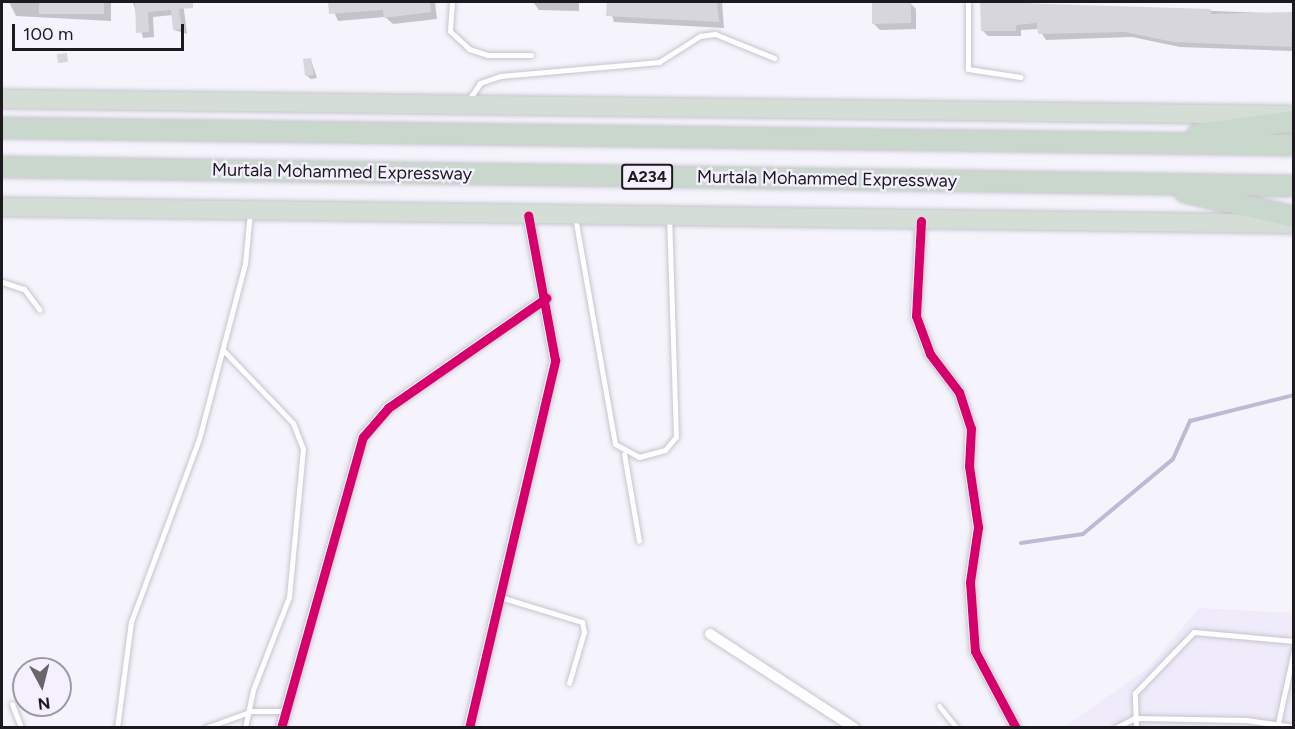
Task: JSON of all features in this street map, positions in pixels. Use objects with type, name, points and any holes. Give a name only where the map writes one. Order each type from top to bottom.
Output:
[{"type":"highway","points":[[2,99],[1293,116]]},
{"type":"highway","points":[[1133,143],[1293,121]]},
{"type":"highway","points":[[2,128],[1293,145]]},
{"type":"highway","name":"Murtala Mohammed Expressway","points":[[2,167],[1293,186]]},
{"type":"highway","points":[[1148,184],[1293,217]]},
{"type":"highway","points":[[2,207],[921,221],[1293,224]]},
{"type":"street","points":[[469,728],[555,360],[546,298],[528,215]]},
{"type":"street","points":[[921,221],[916,316],[930,354],[959,392],[971,428],[969,466],[978,526],[970,582],[975,651],[1016,728]]},
{"type":"street","points":[[281,728],[363,437],[388,408],[546,298]]},
{"type":"street","points":[[710,634],[854,728]]},
{"type":"lane","points":[[452,2],[450,31],[470,49],[488,55],[531,55]]},
{"type":"lane","points":[[968,2],[968,69],[1020,77]]},
{"type":"lane","points":[[465,105],[480,83],[500,76],[659,62],[700,36],[715,34],[774,58]]},
{"type":"lane","points":[[117,728],[131,622],[199,440],[245,264],[250,210]]},
{"type":"lane","points":[[575,215],[615,444],[624,454],[639,541]]},
{"type":"lane","points":[[624,454],[650,455],[665,450],[676,437],[669,217]]},
{"type":"lane","points":[[2,282],[24,289],[40,310]]},
{"type":"lane","points":[[223,350],[293,423],[303,449],[289,597],[253,690],[252,711],[245,728]]},
{"type":"lane","points":[[498,597],[582,622],[585,632],[569,683]]},
{"type":"lane","points":[[1136,728],[1135,693],[1194,632],[1293,641]]},
{"type":"lane","points":[[1277,725],[1293,650]]},
{"type":"lane","points":[[939,706],[957,728]]},
{"type":"lane","points":[[205,728],[252,711],[285,711]]},
{"type":"lane","points":[[1115,728],[1134,718],[1293,727]]},
{"type":"shaded area","points":[[1199,608],[1293,613],[1293,727],[1063,728],[1148,668]]},
{"type":"building","points":[[39,2],[104,2],[104,14],[39,14]]},
{"type":"building","points":[[135,2],[193,2],[193,8],[179,9],[182,29],[173,30],[171,10],[148,12],[149,32],[136,33]]},
{"type":"building","points":[[328,2],[430,2],[431,12],[384,18],[383,10],[329,14]]},
{"type":"building","points":[[607,2],[717,2],[719,22],[606,16]]},
{"type":"building","points":[[911,2],[911,23],[872,24],[872,3]]},
{"type":"building","points":[[980,2],[1211,9],[1211,14],[1293,12],[1291,47],[1173,42],[1125,32],[1038,34],[1037,23],[1016,25],[1016,31],[981,31]]},
{"type":"building","points":[[67,53],[68,62],[58,63],[57,54]]},
{"type":"building","points":[[311,58],[314,75],[305,76],[303,59]]},
{"type":"waterway","points":[[1021,543],[1083,534],[1173,459],[1190,421],[1294,395]]},
{"type":"cycle path","points":[[469,728],[555,360],[528,215]]},
{"type":"cycle path","points":[[921,221],[916,316],[930,354],[959,392],[971,428],[969,466],[978,527],[970,582],[975,651],[1016,728]]},
{"type":"cycle path","points":[[281,728],[363,437],[388,408],[546,298]]}]
